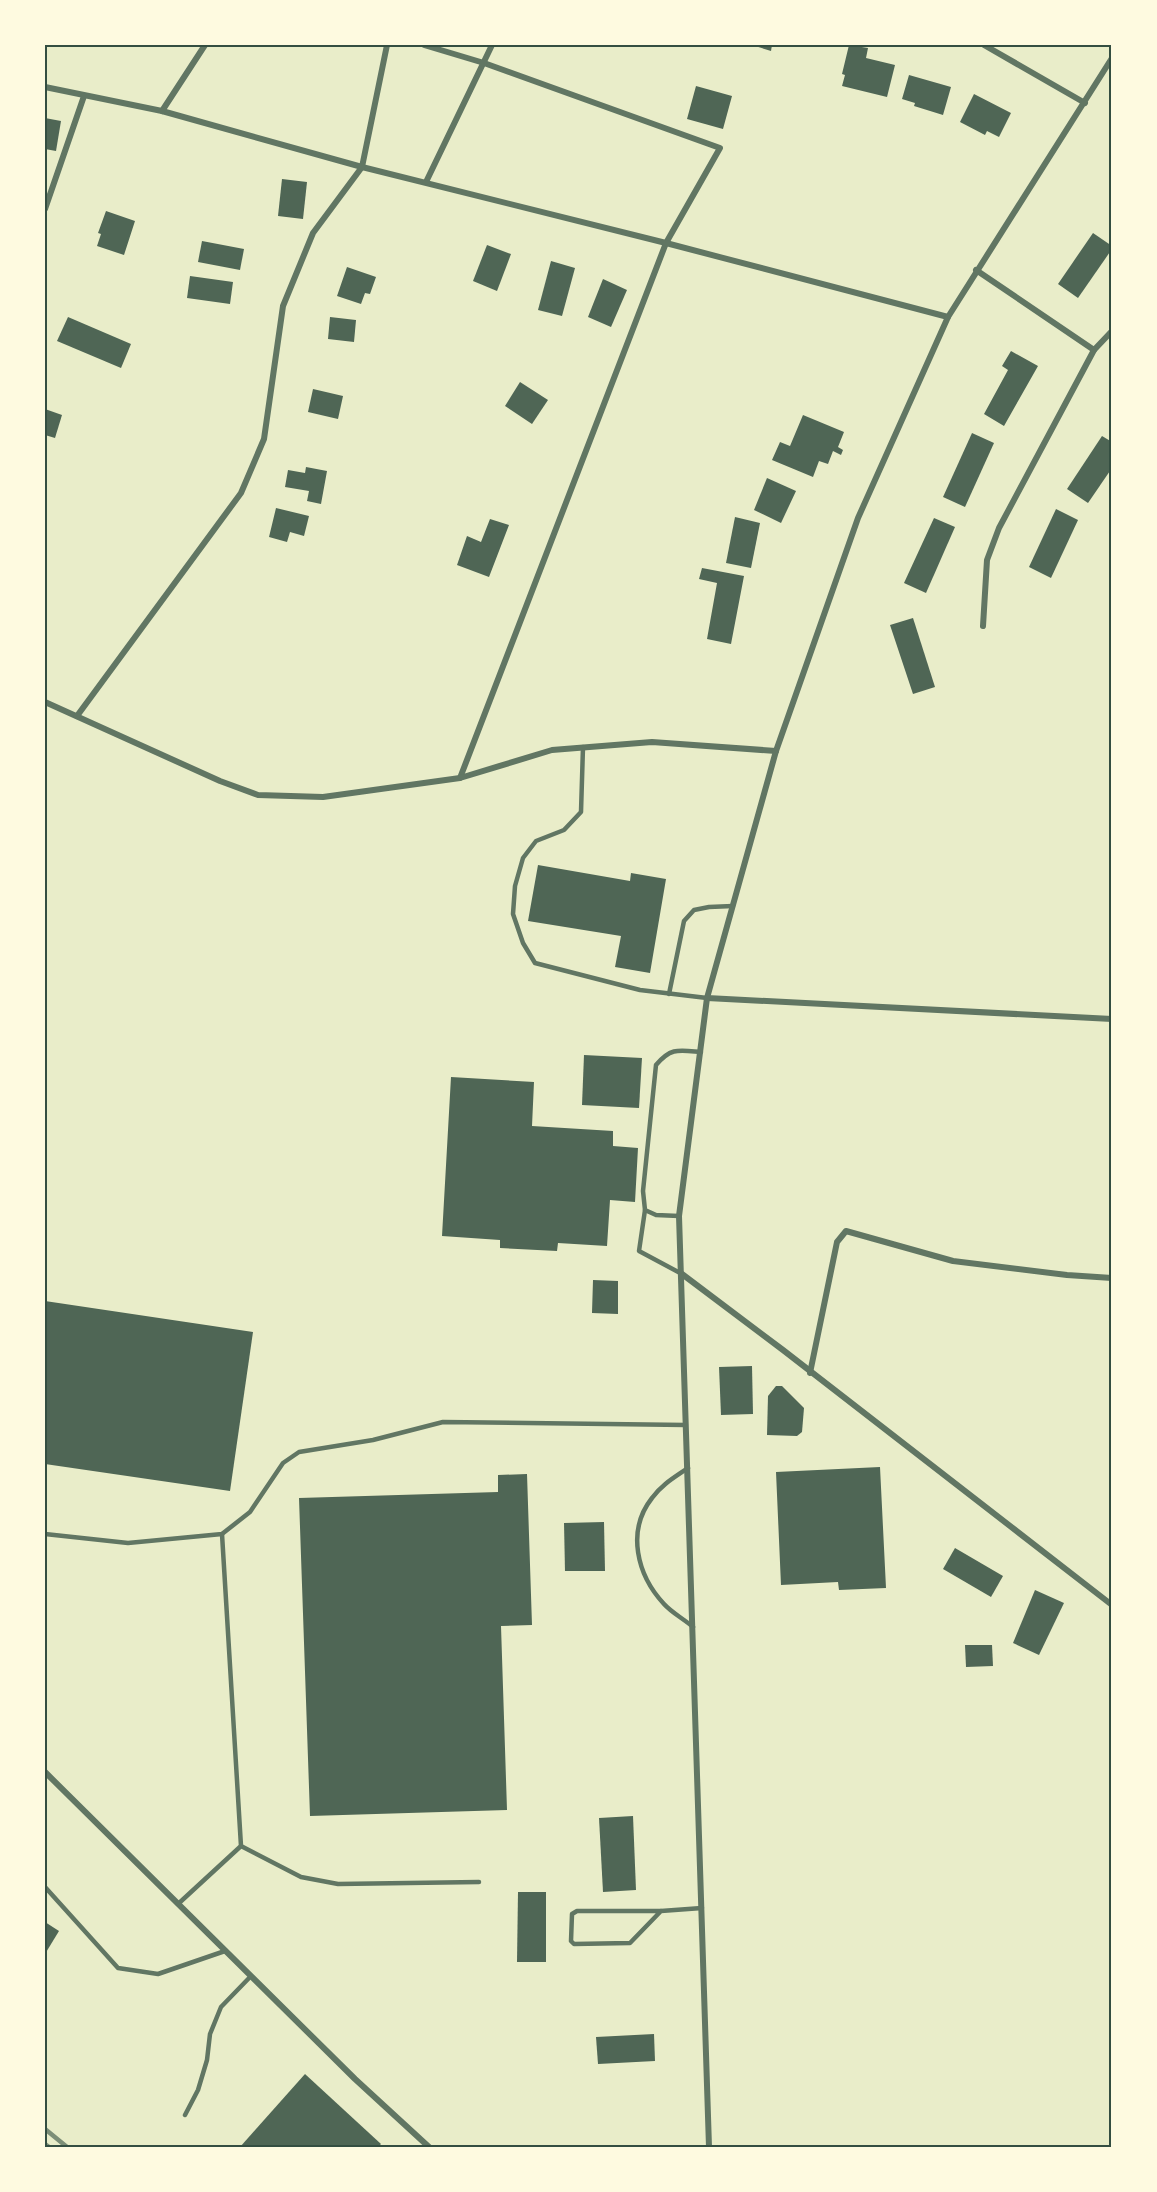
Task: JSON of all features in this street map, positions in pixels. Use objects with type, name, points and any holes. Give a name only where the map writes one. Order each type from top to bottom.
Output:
[{"type":"street","points":[[162,111],[205,45]]},
{"type":"street","points":[[77,716],[241,493],[264,439],[283,306],[313,233],[362,167],[387,45]]},
{"type":"street","points":[[424,45],[484,63],[720,148],[666,243],[460,778]]},
{"type":"street","points":[[426,182],[492,45]]},
{"type":"street","points":[[984,45],[1085,103]]},
{"type":"street","points":[[709,2147],[679,1216],[707,998],[776,751],[858,518],[948,317],[1112,58]]},
{"type":"street","points":[[45,87],[162,111],[362,167],[948,317]]},
{"type":"street","points":[[45,210],[84,96]]},
{"type":"street","points":[[976,270],[1094,350]]},
{"type":"street","points":[[983,626],[987,560],[999,528],[1094,350],[1112,331]]},
{"type":"street","points":[[45,702],[220,781],[258,795],[323,797],[460,778],[552,750],[652,741],[776,751]]},
{"type":"street","points":[[707,998],[1112,1019]]},
{"type":"street","points":[[810,1373],[837,1242],[846,1231],[953,1261],[1067,1275],[1112,1278]]},
{"type":"street","points":[[682,1274],[1112,1605]]},
{"type":"street","points":[[45,1772],[355,2079],[429,2147]]},
{"type":"lane","points":[[583,747],[581,812],[564,830],[536,841],[523,858],[515,886],[513,914],[523,943],[535,963],[640,990],[707,998]]},
{"type":"lane","points":[[669,994],[684,921],[694,910],[733,906]]},
{"type":"lane","points":[[682,1274],[639,1251],[645,1210],[643,1191],[656,1065],[665,1054],[678,1050],[701,1052]]},
{"type":"lane","points":[[645,1210],[656,1215],[679,1216]]},
{"type":"lane","points":[[45,1534],[128,1543],[222,1534],[250,1512],[283,1463],[299,1452],[373,1440],[443,1422],[686,1425]]},
{"type":"lane","points":[[688,1468],[659,1489],[651,1499],[639,1525],[638,1555],[643,1573],[653,1592],[666,1606],[693,1627]]},
{"type":"lane","points":[[222,1534],[241,1846]]},
{"type":"lane","points":[[241,1846],[301,1877],[338,1884],[479,1882]]},
{"type":"lane","points":[[178,1904],[241,1846]]},
{"type":"lane","points":[[45,1887],[118,1968],[158,1974],[225,1951]]},
{"type":"lane","points":[[661,1911],[630,1943],[574,1944],[570,1941],[572,1914],[577,1911],[661,1911],[702,1908]]},
{"type":"lane","points":[[185,2115],[198,2090],[207,2060],[210,2034],[221,2007],[251,1976]]},
{"type":"building","points":[[752,45],[772,45],[771,51]]},
{"type":"building","points":[[849,45],[868,48],[866,58],[895,65],[887,97],[842,86],[845,75],[842,74]]},
{"type":"building","points":[[909,75],[951,87],[943,115],[914,106],[915,103],[902,99]]},
{"type":"building","points":[[696,86],[732,96],[723,129],[687,119]]},
{"type":"building","points":[[974,94],[1011,113],[999,137],[987,131],[985,135],[960,122]]},
{"type":"building","points":[[45,118],[61,121],[56,151],[45,149]]},
{"type":"building","points":[[282,179],[307,182],[303,219],[278,216]]},
{"type":"building","points":[[106,211],[135,221],[124,255],[97,246],[101,234],[98,233]]},
{"type":"building","points":[[1093,233],[1112,246],[1112,249],[1078,298],[1058,284]]},
{"type":"building","points":[[202,241],[244,249],[240,270],[198,262]]},
{"type":"building","points":[[487,245],[511,254],[497,291],[473,281]]},
{"type":"building","points":[[551,261],[575,268],[562,316],[538,310]]},
{"type":"building","points":[[347,267],[376,277],[370,294],[365,293],[361,304],[337,296]]},
{"type":"building","points":[[190,276],[233,282],[230,304],[187,298]]},
{"type":"building","points":[[603,279],[627,290],[611,327],[588,317]]},
{"type":"building","points":[[68,317],[131,344],[121,368],[57,341]]},
{"type":"building","points":[[330,317],[356,320],[354,342],[328,339]]},
{"type":"building","points":[[1011,351],[1038,366],[1004,426],[984,414],[1008,370],[1002,366]]},
{"type":"building","points":[[520,382],[548,400],[532,424],[505,406]]},
{"type":"building","points":[[313,389],[343,396],[338,419],[308,412]]},
{"type":"building","points":[[45,409],[62,415],[55,438],[45,435]]},
{"type":"building","points":[[803,415],[844,432],[838,447],[843,450],[841,455],[833,451],[828,464],[819,461],[813,477],[772,460],[780,442],[790,446]]},
{"type":"building","points":[[972,433],[994,443],[965,507],[943,497]]},
{"type":"building","points":[[1102,436],[1112,442],[1112,468],[1088,503],[1067,489]]},
{"type":"building","points":[[306,467],[327,471],[321,504],[307,501],[309,491],[285,487],[288,470],[305,473]]},
{"type":"building","points":[[767,478],[796,491],[781,523],[754,510]]},
{"type":"building","points":[[276,508],[309,516],[304,536],[290,532],[287,542],[269,537]]},
{"type":"building","points":[[1056,509],[1078,520],[1051,578],[1029,567]]},
{"type":"building","points":[[735,517],[760,523],[751,568],[726,563]]},
{"type":"building","points":[[934,518],[955,527],[926,593],[904,583]]},
{"type":"building","points":[[490,519],[509,525],[489,577],[457,565],[467,536],[481,542]]},
{"type":"building","points":[[702,568],[744,576],[731,644],[707,639],[717,583],[699,579]]},
{"type":"building","points":[[913,618],[935,687],[913,694],[890,625]]},
{"type":"building","points":[[538,865],[630,881],[631,873],[666,879],[650,973],[615,967],[621,936],[528,921]]},
{"type":"building","points":[[584,1055],[642,1058],[639,1108],[582,1105]]},
{"type":"building","points":[[451,1077],[534,1082],[532,1126],[613,1131],[613,1146],[638,1148],[635,1202],[610,1200],[607,1246],[558,1243],[557,1251],[500,1248],[500,1240],[442,1236]]},
{"type":"building","points":[[593,1280],[618,1281],[618,1314],[592,1313]]},
{"type":"building","points":[[45,1301],[253,1332],[230,1491],[45,1464]]},
{"type":"building","points":[[752,1366],[753,1414],[721,1415],[719,1367]]},
{"type":"building","points":[[776,1386],[782,1386],[804,1408],[802,1432],[797,1436],[767,1435],[768,1396]]},
{"type":"building","points":[[880,1467],[886,1588],[839,1590],[838,1582],[781,1585],[776,1472]]},
{"type":"building","points":[[527,1474],[532,1625],[501,1626],[507,1810],[310,1816],[299,1498],[498,1492],[498,1475]]},
{"type":"building","points":[[604,1522],[605,1571],[565,1571],[564,1523]]},
{"type":"building","points":[[955,1548],[1003,1576],[991,1597],[943,1569]]},
{"type":"building","points":[[1035,1590],[1064,1603],[1039,1655],[1013,1643]]},
{"type":"building","points":[[965,1645],[992,1645],[993,1666],[966,1667]]},
{"type":"building","points":[[633,1816],[636,1890],[603,1892],[599,1818]]},
{"type":"building","points":[[518,1892],[546,1892],[546,1962],[517,1962]]},
{"type":"building","points":[[45,1922],[59,1931],[45,1954]]},
{"type":"building","points":[[654,2034],[655,2061],[598,2064],[596,2037]]},
{"type":"building","points":[[305,2074],[381,2144],[378,2147],[240,2147]]},
{"type":"railway","points":[[45,2129],[67,2147]]},
{"type":"railway","points":[[45,2144],[49,2147]]}]
